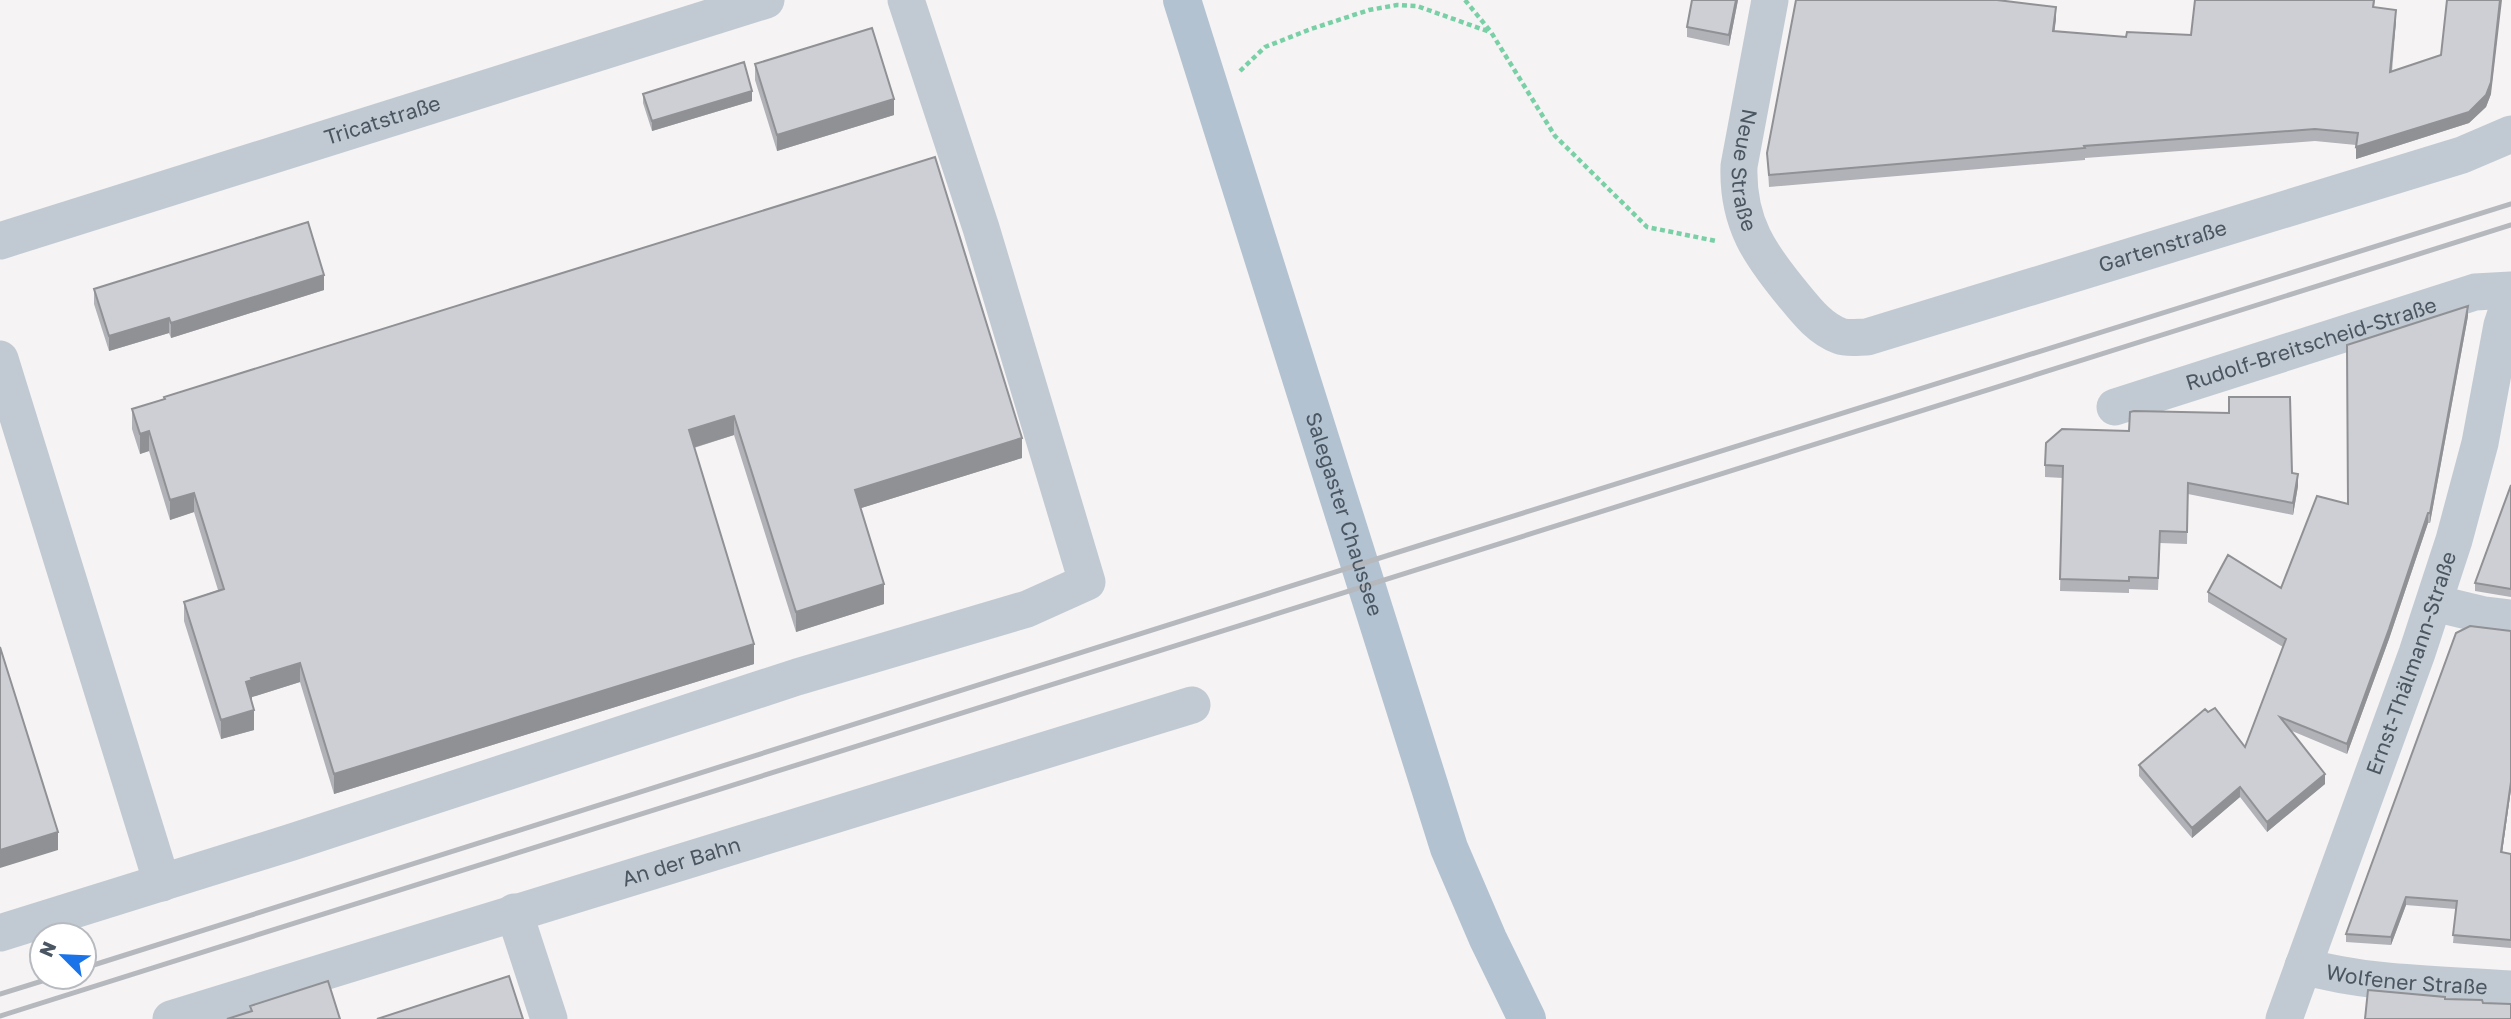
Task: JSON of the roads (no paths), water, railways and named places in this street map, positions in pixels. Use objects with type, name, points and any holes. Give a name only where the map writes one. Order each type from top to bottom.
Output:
[{"type":"main road","name":"Salegaster Chaussee","points":[[1182,0],[1449,848],[1488,939],[1527,1019]]},
{"type":"street","name":"Tricatstraße","points":[[0,241],[766,0]]},
{"type":"street","points":[[0,933],[797,677],[1027,609],[1087,582],[981,228],[906,0]]},
{"type":"street","name":"Neue Straße","points":[[1770,0],[1739,166],[1738,191],[1745,218],[1759,250],[1815,321]]},
{"type":"street","name":"Gartenstraße","points":[[1815,321],[1842,337],[1867,337],[2462,155],[2511,134]]},
{"type":"street","name":"Rudolf-Breitscheid-Straße","points":[[2115,407],[2475,292],[2511,290]]},
{"type":"street","name":"Ernst-Thälmann-Straße","points":[[2284,1019],[2434,603],[2469,490],[2502,325],[2511,298]]},
{"type":"street","points":[[0,359],[162,883]]},
{"type":"street","points":[[2434,603],[2484,615],[2511,618]]},
{"type":"street","name":"An der Bahn","points":[[171,1019],[1192,705]]},
{"type":"street","points":[[514,912],[549,1019]]},
{"type":"street","name":"Wolfener Straße","points":[[2303,966],[2331,974],[2362,978],[2511,989]]},
{"type":"railway","points":[[98,964],[2511,204]]},
{"type":"railway","points":[[0,1016],[2511,225]]},
{"type":"railway","points":[[0,994],[28,985]]}]
